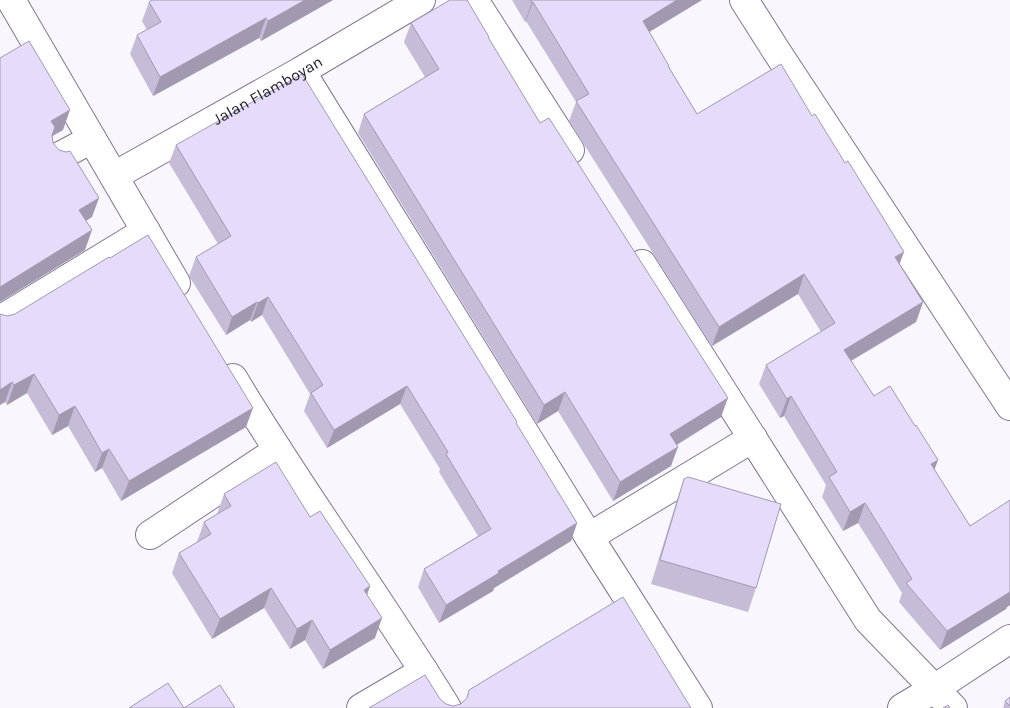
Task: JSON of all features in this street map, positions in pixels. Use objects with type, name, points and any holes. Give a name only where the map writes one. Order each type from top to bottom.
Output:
[{"type":"street","points":[[11,0],[186,300]]},
{"type":"street","name":"Jalan Flamboyan","points":[[114,176],[301,71],[421,0]]},
{"type":"street","points":[[474,0],[581,168]]},
{"type":"street","points":[[744,0],[1010,406]]},
{"type":"street","points":[[301,71],[589,537],[698,708]]},
{"type":"street","points":[[60,156],[92,139]]},
{"type":"street","points":[[0,320],[146,231]]},
{"type":"street","points":[[630,244],[868,620],[953,708]]},
{"type":"street","points":[[222,359],[278,450],[447,708]]},
{"type":"street","points":[[589,537],[753,438]]},
{"type":"street","points":[[150,535],[278,450]]},
{"type":"street","points":[[902,708],[1010,639]]},
{"type":"street","points":[[361,708],[424,671]]},
{"type":"building","points":[[152,0],[305,0],[268,21],[266,18],[160,77],[137,35],[161,22],[149,2]]},
{"type":"building","points":[[450,0],[467,0],[540,123],[549,118],[728,398],[670,434],[678,447],[620,482],[565,392],[544,405],[364,114],[439,69],[411,23]]},
{"type":"building","points":[[530,0],[677,0],[643,21],[697,114],[781,64],[812,116],[815,114],[845,163],[848,161],[904,252],[895,257],[923,302],[844,350],[874,396],[890,386],[938,460],[931,464],[970,526],[1010,500],[1010,592],[947,631],[906,583],[912,579],[865,503],[850,512],[829,477],[837,472],[791,396],[787,399],[766,365],[835,323],[804,274],[719,327],[576,101],[589,94]]},
{"type":"building","points":[[29,41],[70,110],[51,121],[55,127],[52,135],[53,143],[59,150],[70,151],[99,198],[79,210],[92,230],[0,287],[0,58]]},
{"type":"building","points":[[302,74],[517,422],[577,523],[446,605],[424,569],[491,529],[446,454],[448,452],[407,386],[334,430],[311,393],[323,385],[268,297],[232,317],[196,257],[231,236],[176,145]]},
{"type":"building","points":[[148,235],[253,408],[129,481],[109,449],[102,453],[75,406],[59,415],[34,374],[14,385],[12,382],[0,390],[0,314],[7,316],[15,314]]},
{"type":"building","points":[[276,462],[310,517],[320,511],[370,586],[364,590],[382,618],[330,650],[312,620],[297,629],[271,588],[220,619],[179,553],[211,534],[204,522],[231,506],[224,494]]},
{"type":"building","points":[[688,477],[781,504],[756,588],[660,560],[684,479]]},
{"type":"building","points":[[623,597],[691,708],[369,708],[425,675],[440,699],[446,704],[453,706],[461,704],[467,698],[469,690]]},
{"type":"building","points":[[168,683],[184,708],[129,708]]},
{"type":"building","points":[[220,685],[235,708],[184,708]]},
{"type":"building","points":[[1010,697],[1010,706],[1005,701]]}]
